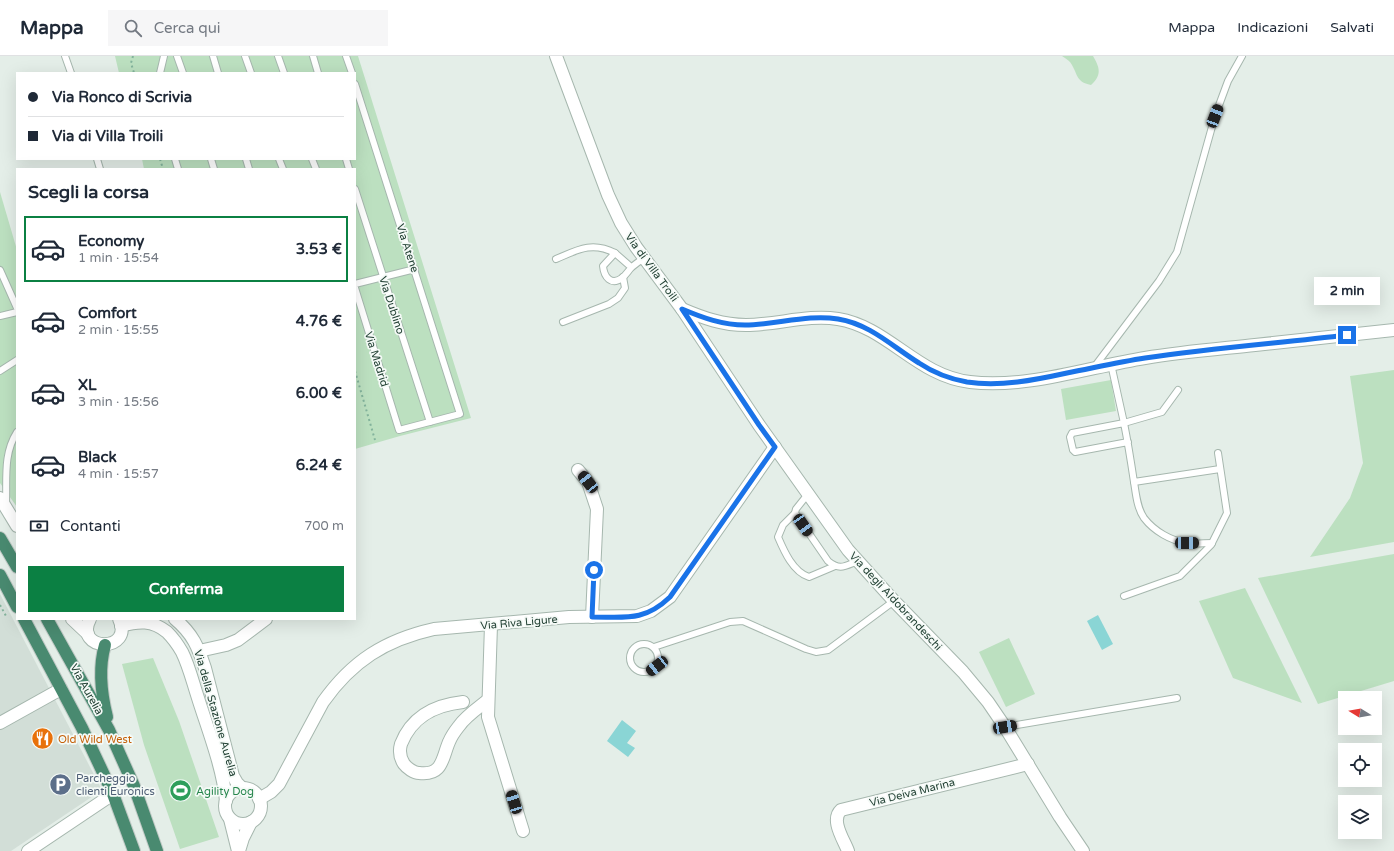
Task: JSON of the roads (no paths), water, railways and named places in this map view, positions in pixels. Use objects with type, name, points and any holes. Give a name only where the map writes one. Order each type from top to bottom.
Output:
[{"type":"highway","points":[[0,538],[16,565]]},
{"type":"highway","points":[[0,576],[16,605]]},
{"type":"highway","name":"Via Aurelia","points":[[25,620],[82,728],[113,794],[134,851]]},
{"type":"highway","name":"Via Aurelia","points":[[48,620],[109,730],[134,786],[157,851]]},
{"type":"highway","points":[[105,645],[101,663],[101,679],[109,730]]},
{"type":"street","name":"Via di Villa Troili","points":[[556,56],[608,195],[628,235],[682,309],[711,320],[735,325],[814,318],[845,320],[860,325],[874,333],[931,370],[954,379],[982,383],[1039,379],[1111,364],[1165,355],[1394,330]]},
{"type":"street","name":"Via degli Aldobrandeschi","points":[[682,309],[759,425],[848,550],[894,601],[963,672],[988,702],[1028,764],[1056,812],[1083,851]]},
{"type":"street","name":"Via Riva Ligure","points":[[259,799],[267,795],[279,784],[323,702],[341,679],[364,659],[388,644],[416,633],[434,630],[569,617],[636,616],[651,611],[664,603],[676,589],[775,447]]},
{"type":"street","points":[[578,470],[588,482],[598,509],[592,617]]},
{"type":"street","points":[[3,503],[16,524]]},
{"type":"street","points":[[73,620],[95,643],[105,645],[115,641],[119,637],[121,632],[120,622],[149,623],[168,633],[178,646],[185,659],[208,729],[224,786],[226,814],[235,823],[241,824],[251,822]]},
{"type":"street","points":[[88,634],[87,629],[90,620]]},
{"type":"street","name":"Via della Stazione Aurelia","points":[[176,620],[191,635],[199,651],[205,668],[233,776],[243,789]]},
{"type":"street","points":[[199,651],[226,645],[238,640],[265,620]]},
{"type":"street","points":[[491,625],[488,716],[523,831]]},
{"type":"street","points":[[0,723],[61,689]]},
{"type":"street","points":[[463,702],[447,704],[422,715],[411,725],[404,736],[400,747],[400,756],[405,765],[416,773],[426,774],[437,770],[442,762],[449,741],[460,724],[488,700]]},
{"type":"street","name":"Via Deiva Marina","points":[[848,851],[836,822],[837,815],[841,810],[1028,764]]},
{"type":"street","points":[[226,801],[230,794],[234,791],[243,789],[253,792],[259,799],[260,812],[251,822],[243,838],[239,851]]},
{"type":"street","points":[[28,851],[113,794]]},
{"type":"street","points":[[230,819],[239,851]]},
{"type":"lane","points":[[66,56],[71,72]]},
{"type":"lane","points":[[160,72],[164,56]]},
{"type":"lane","points":[[177,56],[182,72]]},
{"type":"lane","points":[[213,56],[218,72]]},
{"type":"lane","points":[[245,56],[251,72]]},
{"type":"lane","points":[[278,56],[284,72]]},
{"type":"lane","points":[[313,56],[318,72]]},
{"type":"lane","points":[[346,56],[352,72]]},
{"type":"lane","points":[[1094,368],[1159,280],[1177,252],[1215,116],[1228,81],[1242,56]]},
{"type":"lane","name":"Via Atene","points":[[356,87],[460,414],[430,422]]},
{"type":"lane","name":"Via Dublino","points":[[356,192],[430,422]]},
{"type":"lane","points":[[556,260],[582,248],[595,246],[615,253],[631,268]]},
{"type":"lane","points":[[615,253],[603,266],[606,277],[610,280],[617,281],[644,258]]},
{"type":"lane","points":[[356,284],[415,269]]},
{"type":"lane","points":[[0,270],[16,306]]},
{"type":"lane","points":[[563,322],[609,304],[618,298],[625,288],[623,277]]},
{"type":"lane","name":"Via Madrid","points":[[356,291],[399,430],[430,422]]},
{"type":"lane","points":[[0,316],[16,312]]},
{"type":"lane","points":[[0,371],[16,361]]},
{"type":"lane","points":[[1111,364],[1128,442],[1137,502],[1144,518],[1156,530],[1170,538],[1187,543],[1212,543]]},
{"type":"lane","points":[[1128,442],[1075,452],[1070,437],[1072,433],[1124,423],[1162,412],[1178,390]]},
{"type":"lane","points":[[3,503],[7,455],[10,444],[16,434]]},
{"type":"lane","points":[[1124,596],[1180,576],[1211,546],[1227,513],[1218,454]]},
{"type":"lane","points":[[0,456],[7,455]]},
{"type":"lane","points":[[1134,482],[1220,469]]},
{"type":"lane","points":[[808,494],[783,525],[778,537],[782,548],[791,562],[804,576],[809,577],[835,566]]},
{"type":"lane","points":[[794,513],[828,561],[840,568],[858,561]]},
{"type":"lane","points":[[654,647],[659,656],[657,666],[649,672],[639,672],[631,665],[630,655],[636,646],[645,644],[654,647],[730,622],[743,621],[806,649],[816,652],[828,650],[894,601]]},
{"type":"lane","points":[[1005,727],[1177,698]]},
{"type":"water","points":[[1098,615],[1113,644],[1102,650],[1087,621]]},
{"type":"water","points":[[622,720],[636,731],[627,743],[635,748],[628,757],[607,741]]},
{"type":"place","name":"Old Wild West","points":[[43,739]]},
{"type":"place","name":"Parcheggio clienti Euronics","points":[[61,784]]},
{"type":"place","name":"Agility Dog","points":[[181,791]]}]
